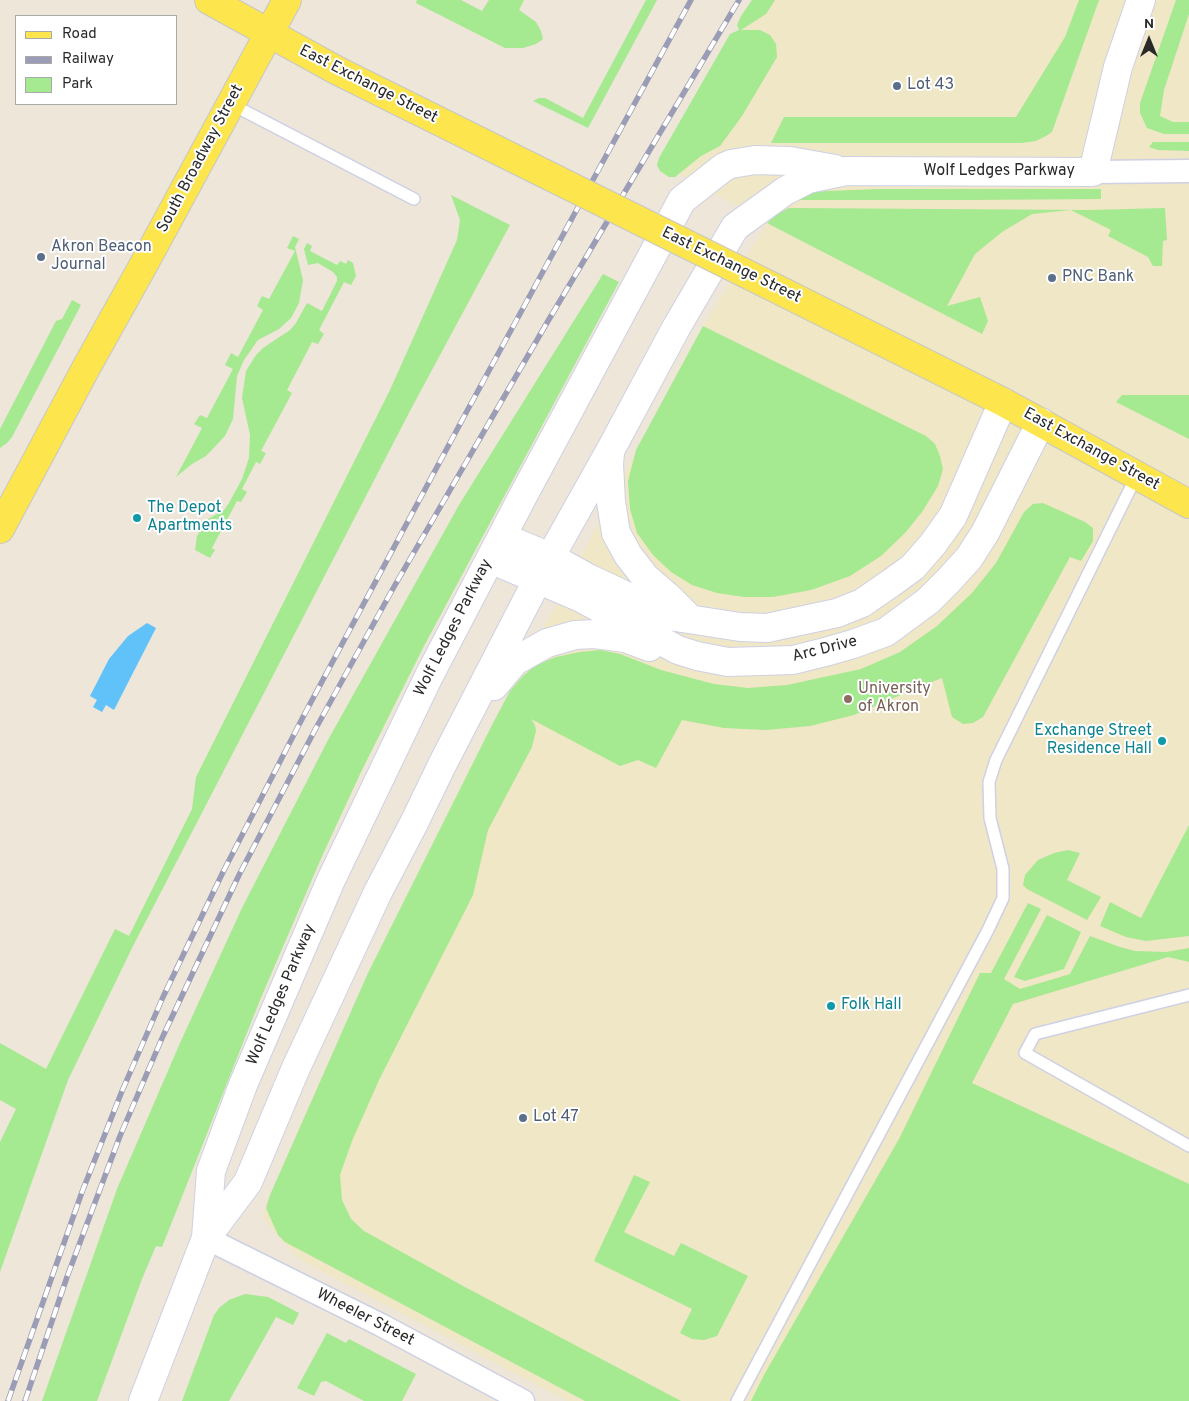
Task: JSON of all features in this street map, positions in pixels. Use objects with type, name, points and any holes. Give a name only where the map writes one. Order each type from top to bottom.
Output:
[{"type":"main road","name":"East Exchange Street","points":[[208,0],[338,71],[1004,402],[1189,504]]},
{"type":"main road","name":"South Broadway Street","points":[[0,528],[8,494],[231,104],[287,0]]},
{"type":"main road","name":"Wolf Ledges Parkway","points":[[206,1238],[211,1171],[243,1085],[335,871],[429,676],[682,200],[724,167],[755,160],[790,161],[846,171],[1093,172],[1118,67],[1142,0]]},
{"type":"main road","name":"Wolf Ledges Parkway","points":[[143,1401],[206,1238],[248,1182],[295,1070],[378,892],[544,568],[611,450],[676,328],[734,227],[785,191],[808,178],[846,171]]},
{"type":"main road","name":"Arc Drive","points":[[496,548],[544,568],[588,578],[669,616],[740,627],[767,628],[837,613],[862,603],[891,583],[913,567],[933,544],[953,516],[1004,402]]},
{"type":"main road","name":"Arc Drive","points":[[544,568],[581,598],[678,650],[697,656],[728,662],[793,660],[853,644],[886,632],[928,601],[969,558],[984,534],[1041,422]]},
{"type":"main road","points":[[611,450],[609,464],[611,502],[616,533],[628,555],[645,577],[690,620]]},
{"type":"main road","points":[[468,714],[515,661],[547,643],[575,634],[595,634],[625,638],[652,648],[697,656]]},
{"type":"street","points":[[1093,172],[1189,171]]},
{"type":"street","name":"Wheeler Street","points":[[206,1238],[381,1325],[524,1401]]},
{"type":"lane","points":[[231,104],[414,199]]},
{"type":"lane","points":[[737,1401],[1003,898],[1003,869],[990,818],[989,782],[996,760],[1137,475]]},
{"type":"lane","points":[[1189,995],[1035,1034],[1025,1053],[1189,1146]]},
{"type":"shaded area","name":"University of Akron","points":[[762,0],[1189,0],[1189,1401],[567,1401],[297,1258],[262,1217],[368,973],[473,762],[697,336],[767,223],[663,165]]},
{"type":"green space","points":[[417,0],[461,0],[482,11],[489,0],[524,0],[519,10],[536,22],[543,39],[536,44],[523,48],[505,48],[416,3]]},
{"type":"green space","points":[[646,0],[657,0],[588,128],[533,101],[545,98],[583,118]]},
{"type":"green space","points":[[752,0],[775,0],[766,14],[741,30],[760,30],[770,35],[776,44],[777,57],[742,116],[720,146],[701,156],[675,177],[669,177],[660,171],[657,165],[659,158],[730,34],[739,30],[737,25]]},
{"type":"green space","points":[[1079,0],[1099,0],[1052,132],[1036,141],[1021,143],[771,143],[784,117],[1016,117],[1065,37]]},
{"type":"green space","points":[[1176,0],[1189,0],[1189,14],[1164,90],[1160,116],[1173,122],[1189,122],[1189,134],[1164,134],[1147,128],[1140,113],[1140,103]]},
{"type":"green space","points":[[1153,142],[1189,142],[1189,151],[1158,150],[1149,147]]},
{"type":"green space","points":[[879,189],[1101,189],[1101,199],[788,200],[804,193]]},
{"type":"green space","points":[[451,195],[510,225],[411,409],[133,946],[68,1080],[0,1272],[0,1142],[16,1109],[0,1100],[0,1043],[46,1069],[115,929],[129,936],[192,809],[196,777],[390,390],[457,240],[460,220]]},
{"type":"green space","points":[[789,208],[1090,210],[1165,208],[1167,240],[1163,241],[1162,266],[1153,266],[1148,257],[1108,236],[1111,230],[1071,210],[1032,214],[1002,232],[975,254],[947,306],[980,297],[988,321],[982,334],[767,223],[777,214]]},
{"type":"green space","points":[[293,236],[299,239],[295,247],[303,280],[299,303],[291,318],[279,329],[258,340],[244,360],[237,376],[233,419],[225,436],[206,456],[176,477],[202,428],[194,424],[200,415],[207,418],[233,369],[225,365],[231,353],[238,357],[263,310],[257,306],[262,296],[269,299],[295,251],[287,248]]},
{"type":"green space","points":[[307,243],[312,246],[310,251],[337,265],[340,261],[346,264],[348,260],[353,263],[356,276],[351,285],[344,282],[319,330],[324,334],[318,344],[312,342],[287,390],[292,393],[261,451],[266,453],[260,464],[256,462],[242,489],[247,492],[241,502],[237,501],[212,548],[215,550],[210,558],[195,550],[197,536],[208,519],[224,510],[229,503],[242,479],[249,458],[250,435],[242,398],[246,371],[263,348],[290,330],[307,303],[322,311],[337,281],[337,277],[333,272],[318,263],[308,265],[304,249]]},
{"type":"green space","points":[[603,274],[619,282],[424,646],[361,772],[323,854],[260,1000],[162,1247],[156,1246],[142,1279],[97,1401],[42,1401],[117,1189],[180,1043],[242,908],[328,740],[459,505]]},
{"type":"green space","points":[[72,300],[81,305],[12,437],[0,448],[0,429],[56,321],[62,319]]},
{"type":"green space","points":[[703,326],[926,436],[935,444],[943,469],[938,486],[922,512],[905,533],[881,556],[850,576],[811,590],[773,597],[744,597],[717,593],[692,585],[671,572],[653,555],[637,533],[630,509],[628,481],[636,450]]},
{"type":"green space","points":[[1122,395],[1189,395],[1189,439],[1116,402]]},
{"type":"green space","points":[[1043,503],[1085,522],[1093,528],[1093,541],[1081,561],[1070,557],[983,717],[973,723],[963,724],[952,717],[942,678],[854,715],[810,726],[766,730],[724,728],[682,720],[656,768],[638,760],[620,766],[531,719],[536,731],[532,747],[488,830],[473,895],[379,1080],[352,1141],[340,1175],[342,1200],[351,1219],[364,1231],[463,1286],[681,1401],[585,1401],[285,1242],[278,1235],[266,1208],[270,1195],[368,973],[492,725],[510,691],[523,676],[536,665],[556,657],[600,650],[620,654],[661,670],[714,684],[748,688],[787,685],[861,669],[900,652],[937,626],[972,593],[996,563],[1024,512],[1033,504]]},
{"type":"green space","points":[[1189,825],[1189,936],[1146,941],[1126,937],[1100,926],[1110,902],[1141,918]]},
{"type":"green space","points":[[1068,850],[1080,853],[1067,880],[1101,897],[1087,920],[1027,889],[1023,885],[1025,875],[1038,860],[1054,853]]},
{"type":"green space","points":[[1028,903],[1041,909],[1004,979],[1020,989],[1070,974],[1090,936],[1135,951],[1166,952],[1189,948],[1189,962],[1168,957],[1013,1004],[972,1083],[1189,1184],[1189,1401],[751,1401],[899,1139],[980,973],[991,973]]},
{"type":"green space","points":[[1047,915],[1081,932],[1064,969],[1025,981],[1014,977]]},
{"type":"green space","points":[[634,1175],[650,1182],[624,1232],[674,1256],[681,1243],[748,1276],[717,1336],[704,1340],[692,1339],[680,1333],[692,1309],[594,1261]]},
{"type":"green space","points":[[245,1294],[268,1297],[299,1313],[293,1325],[276,1317],[229,1401],[182,1401],[214,1315],[229,1300]]},
{"type":"green space","points":[[327,1333],[346,1343],[349,1339],[416,1374],[402,1401],[364,1401],[326,1381],[321,1382],[314,1396],[297,1388]]},
{"type":"water","points":[[147,623],[156,628],[114,710],[106,705],[102,712],[93,707],[97,700],[90,696],[109,659],[128,636]]},
{"type":"railway","points":[[8,1401],[82,1192],[122,1091],[163,997],[223,872],[303,717],[467,411],[691,0]]},
{"type":"railway","points":[[25,1401],[67,1277],[120,1136],[163,1036],[239,875],[316,728],[395,585],[548,321],[739,0]]},
{"type":"place","name":"Lot 43","points":[[897,86]]},
{"type":"place","name":"Akron Beacon Journal","points":[[41,257]]},
{"type":"place","name":"PNC Bank","points":[[1052,278]]},
{"type":"place","name":"The Depot Apartments","points":[[137,518]]},
{"type":"place","name":"University of Akron","points":[[848,699]]},
{"type":"place","name":"Exchange Street Residence Hall","points":[[1162,741]]},
{"type":"place","name":"Folk Hall","points":[[831,1006]]},
{"type":"place","name":"Lot 47","points":[[523,1118]]}]
